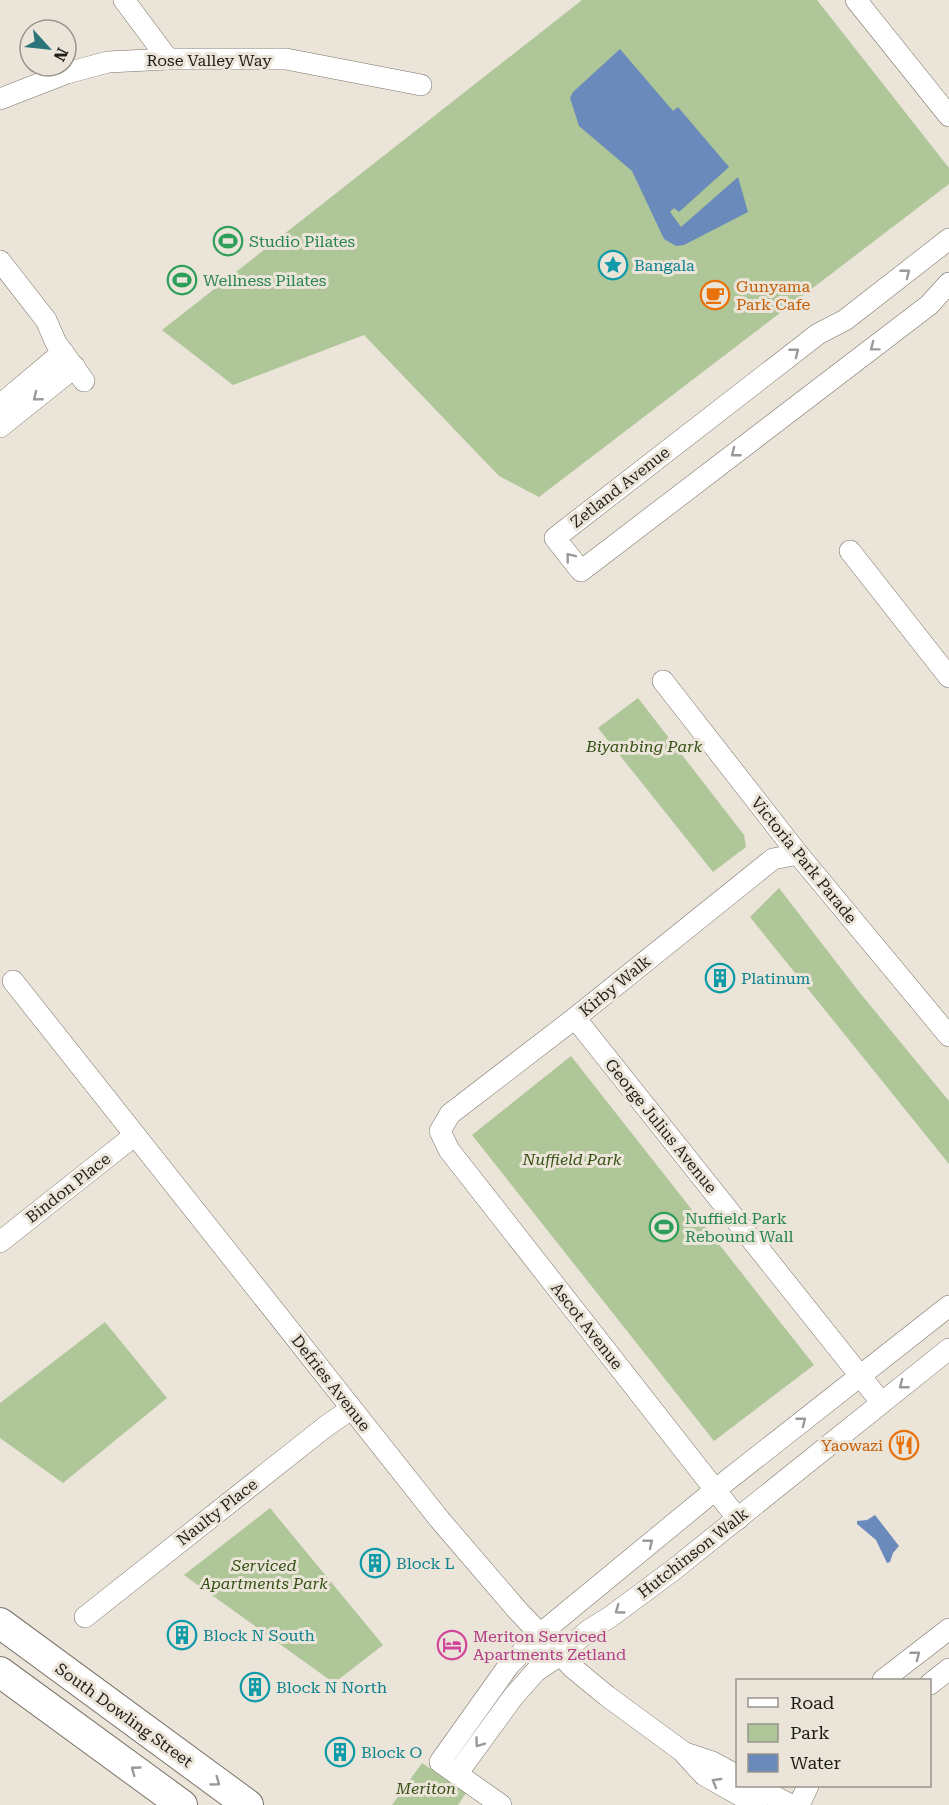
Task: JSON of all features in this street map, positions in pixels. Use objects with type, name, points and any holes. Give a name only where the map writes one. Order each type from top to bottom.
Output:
[{"type":"highway","name":"South Dowling Street","points":[[0,1622],[68,1675],[248,1805]]},
{"type":"highway","points":[[0,1672],[182,1805]]},
{"type":"street","points":[[124,0],[168,58]]},
{"type":"street","points":[[856,0],[949,116]]},
{"type":"street","name":"Rose Valley Way","points":[[0,99],[67,73],[108,62],[168,58],[286,59],[421,85]]},
{"type":"street","name":"Zetland Avenue","points":[[949,239],[845,320],[818,334],[555,538],[581,571],[929,305],[949,283]]},
{"type":"street","points":[[0,261],[46,320],[70,361]]},
{"type":"street","points":[[0,284],[35,328],[70,361]]},
{"type":"street","points":[[0,405],[70,361]]},
{"type":"street","points":[[0,427],[70,361]]},
{"type":"street","points":[[850,551],[949,677]]},
{"type":"street","name":"Victoria Park Parade","points":[[663,681],[798,854],[949,1036]]},
{"type":"street","name":"Kirby Walk","points":[[440,1131],[450,1114],[575,1018],[773,859],[798,854]]},
{"type":"street","name":"Defries Avenue","points":[[13,981],[440,1520],[540,1634],[560,1655],[607,1696],[682,1751],[704,1775],[756,1805]]},
{"type":"street","name":"George Julius Avenue","points":[[575,1018],[881,1402]]},
{"type":"street","name":"Ascot Avenue","points":[[440,1131],[448,1150],[738,1519]]},
{"type":"street","name":"Bindon Place","points":[[0,1242],[135,1136]]},
{"type":"street","name":"Hutchinson Walk","points":[[949,1306],[715,1490],[540,1634],[509,1665],[440,1762],[457,1774],[526,1681],[536,1671],[672,1571],[949,1348]]},
{"type":"street","name":"Naulty Place","points":[[85,1617],[165,1552],[351,1409]]},
{"type":"street","points":[[884,1679],[949,1629]]},
{"type":"street","points":[[931,1683],[949,1669]]},
{"type":"street","name":"Defries Avenue","points":[[682,1751],[712,1762],[736,1775]]},
{"type":"street","points":[[457,1774],[501,1805]]},
{"type":"street","points":[[758,1787],[791,1805]]},
{"type":"street","points":[[799,1805],[807,1787]]},
{"type":"green space","points":[[582,0],[817,0],[949,168],[949,184],[539,497],[499,476],[364,335],[233,385],[162,330]]},
{"type":"green space","name":"Biyanbing Park","points":[[638,698],[744,835],[746,847],[713,872],[598,728]]},
{"type":"green space","points":[[779,888],[860,993],[949,1101],[949,1164],[750,917]]},
{"type":"green space","name":"Nuffield Park","points":[[571,1056],[814,1365],[714,1441],[472,1135]]},
{"type":"green space","points":[[105,1322],[167,1398],[63,1483],[0,1438],[0,1403]]},
{"type":"green space","name":"Serviced Apartments Park","points":[[270,1508],[383,1645],[334,1683],[184,1575]]},
{"type":"green space","name":"Meriton","points":[[422,1763],[466,1793],[458,1805],[392,1805]]},
{"type":"water","points":[[620,49],[673,111],[678,107],[729,167],[679,212],[674,208],[670,212],[681,227],[738,177],[748,212],[684,245],[676,246],[664,239],[632,171],[579,126],[570,98],[573,92]]},
{"type":"water","points":[[875,1515],[899,1546],[890,1562],[887,1563],[876,1540],[857,1524],[857,1521],[867,1520]]},
{"type":"place","name":"Studio Pilates","points":[[228,241]]},
{"type":"place","name":"Bangala","points":[[613,265]]},
{"type":"place","name":"Wellness Pilates","points":[[182,280]]},
{"type":"place","name":"Gunyama Park Cafe","points":[[715,295]]},
{"type":"place","name":"Platinum","points":[[720,978]]},
{"type":"place","name":"Nuffield Park Rebound Wall","points":[[664,1227]]},
{"type":"place","name":"Yaowazi","points":[[904,1445]]},
{"type":"place","name":"Block L","points":[[375,1563]]},
{"type":"place","name":"Block N South","points":[[182,1635]]},
{"type":"place","name":"Meriton Serviced Apartments Zetland","points":[[452,1645]]},
{"type":"place","name":"Block N North","points":[[255,1687]]},
{"type":"place","name":"Block O","points":[[340,1752]]}]
